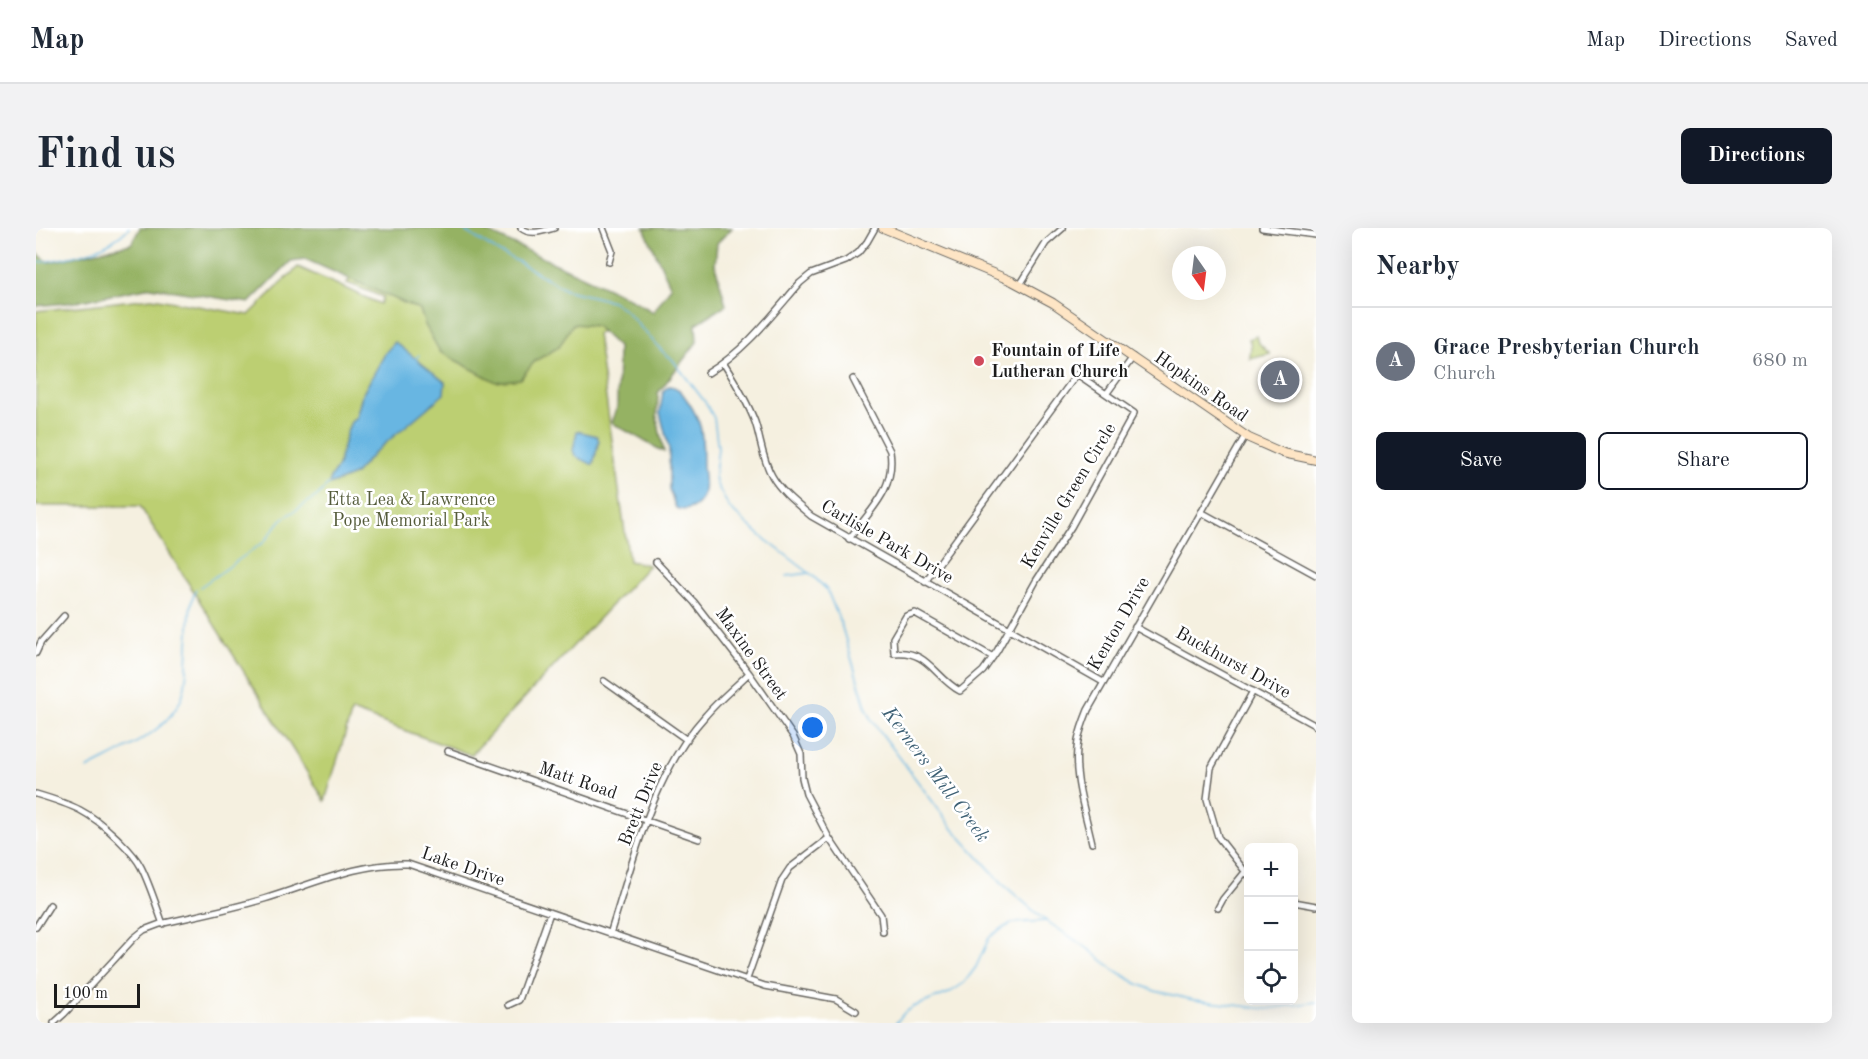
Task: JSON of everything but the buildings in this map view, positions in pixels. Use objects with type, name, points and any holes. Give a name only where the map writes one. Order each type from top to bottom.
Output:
[{"type":"main road","name":"Hopkins Road","points":[[883,228],[1020,285],[1053,303],[1245,436],[1283,453],[1316,460]]},
{"type":"street","points":[[521,228],[535,232],[554,228]]},
{"type":"street","points":[[603,228],[612,251],[609,262]]},
{"type":"street","points":[[708,373],[724,364],[744,347],[800,283],[811,274],[846,261],[867,242],[875,228]]},
{"type":"street","points":[[1020,285],[1046,243],[1064,228]]},
{"type":"street","points":[[1262,228],[1316,235]]},
{"type":"street","points":[[1107,393],[1133,357]]},
{"type":"street","name":"Carlisle Park Drive","points":[[724,364],[749,407],[765,460],[780,487],[811,516],[1103,682]]},
{"type":"street","name":"Kenville Green Circle","points":[[925,582],[1077,374],[1107,393],[1134,415],[1071,527],[1036,581],[1009,629]]},
{"type":"street","points":[[849,539],[888,486],[892,464],[890,451],[853,379]]},
{"type":"street","name":"Kenton Drive","points":[[1092,843],[1076,760],[1078,741],[1085,719],[1103,682],[1245,436]]},
{"type":"street","points":[[1201,512],[1316,574]]},
{"type":"street","name":"Maxine Street","points":[[656,562],[694,602],[749,673],[793,736],[801,754],[802,778],[806,794],[829,838],[881,915],[883,932]]},
{"type":"street","points":[[993,657],[915,613],[906,616],[893,638],[894,653],[911,654],[926,662],[950,686],[960,691],[983,671],[993,657],[1009,629]]},
{"type":"street","points":[[36,653],[41,642],[64,616]]},
{"type":"street","name":"Buckhurst Drive","points":[[1135,627],[1316,726]]},
{"type":"street","name":"Brett Drive","points":[[610,934],[660,787],[687,740],[705,716],[749,673]]},
{"type":"street","points":[[604,681],[687,740]]},
{"type":"street","points":[[1244,869],[1218,837],[1208,810],[1207,792],[1211,768],[1253,691]]},
{"type":"street","name":"Matt Road","points":[[448,751],[699,839]]},
{"type":"street","points":[[36,794],[73,805],[86,812],[104,825],[129,849],[141,867],[163,924]]},
{"type":"street","points":[[747,979],[782,880],[790,868],[829,838]]},
{"type":"street","name":"Lake Drive","points":[[54,1023],[144,930],[260,900],[370,866],[392,863],[408,864],[765,986],[836,999],[856,1011]]},
{"type":"street","points":[[1218,908],[1223,899],[1244,876]]},
{"type":"street","points":[[1298,903],[1316,906]]},
{"type":"street","points":[[36,927],[50,904]]},
{"type":"street","points":[[508,1005],[519,1000],[550,913]]},
{"type":"green space","points":[[140,228],[479,228],[633,300],[653,312],[671,287],[644,228],[732,228],[717,243],[715,265],[726,305],[696,324],[697,342],[658,393],[657,418],[664,452],[612,423],[617,407],[618,347],[596,326],[573,324],[559,347],[535,361],[520,379],[496,382],[440,352],[425,325],[420,310],[305,259],[291,261],[249,303],[151,287],[76,302],[36,306],[36,253],[49,262],[131,244]]},
{"type":"green space","name":"Etta Lea & Lawrence Pope Memorial Park","points":[[383,228],[614,324],[597,334],[629,561],[649,565],[471,755],[352,711],[325,801],[140,506],[36,506],[36,311],[152,298],[249,315],[298,267],[380,304],[383,297],[347,283]]},
{"type":"green space","points":[[1257,336],[1259,343],[1270,354],[1250,359],[1249,339]]},
{"type":"water","points":[[395,342],[445,382],[444,394],[375,452],[354,475],[329,485],[330,478],[338,466],[347,431],[351,422],[356,418],[362,395],[386,352]]},
{"type":"water","points":[[669,386],[678,389],[693,409],[700,425],[702,439],[704,492],[696,505],[684,510],[676,508],[669,489],[669,449],[660,413],[663,391]]},
{"type":"water","points":[[577,431],[597,436],[599,441],[593,465],[575,456],[573,450]]},
{"type":"waterway","name":"Kerners Mill Creek","points":[[36,263],[97,249],[129,228]]},
{"type":"waterway","name":"Kerners Mill Creek","points":[[460,228],[566,290],[612,301],[624,309],[672,359],[705,402],[714,418],[718,448],[716,483],[730,509],[812,575],[827,590],[841,624],[866,707],[873,722],[954,830],[1005,886],[1042,918],[1090,950],[1113,969],[1155,991],[1194,1000],[1267,1009],[1316,1002]]},
{"type":"waterway","points":[[415,359],[419,355]]},
{"type":"waterway","points":[[200,587],[264,542],[281,520],[317,496],[329,484]]},
{"type":"waterway","points":[[787,576],[809,573]]},
{"type":"waterway","points":[[87,769],[144,738],[170,717],[179,704],[186,678],[190,609],[196,589]]},
{"type":"waterway","points":[[896,1023],[913,1007],[949,993],[964,983],[976,967],[989,938],[995,933],[1012,923],[1046,921]]},
{"type":"place","name":"Fountain of Life Lutheran Church","points":[[979,361]]},
{"type":"place","name":"Grace Presbyterian Church","points":[[1280,380]]}]
